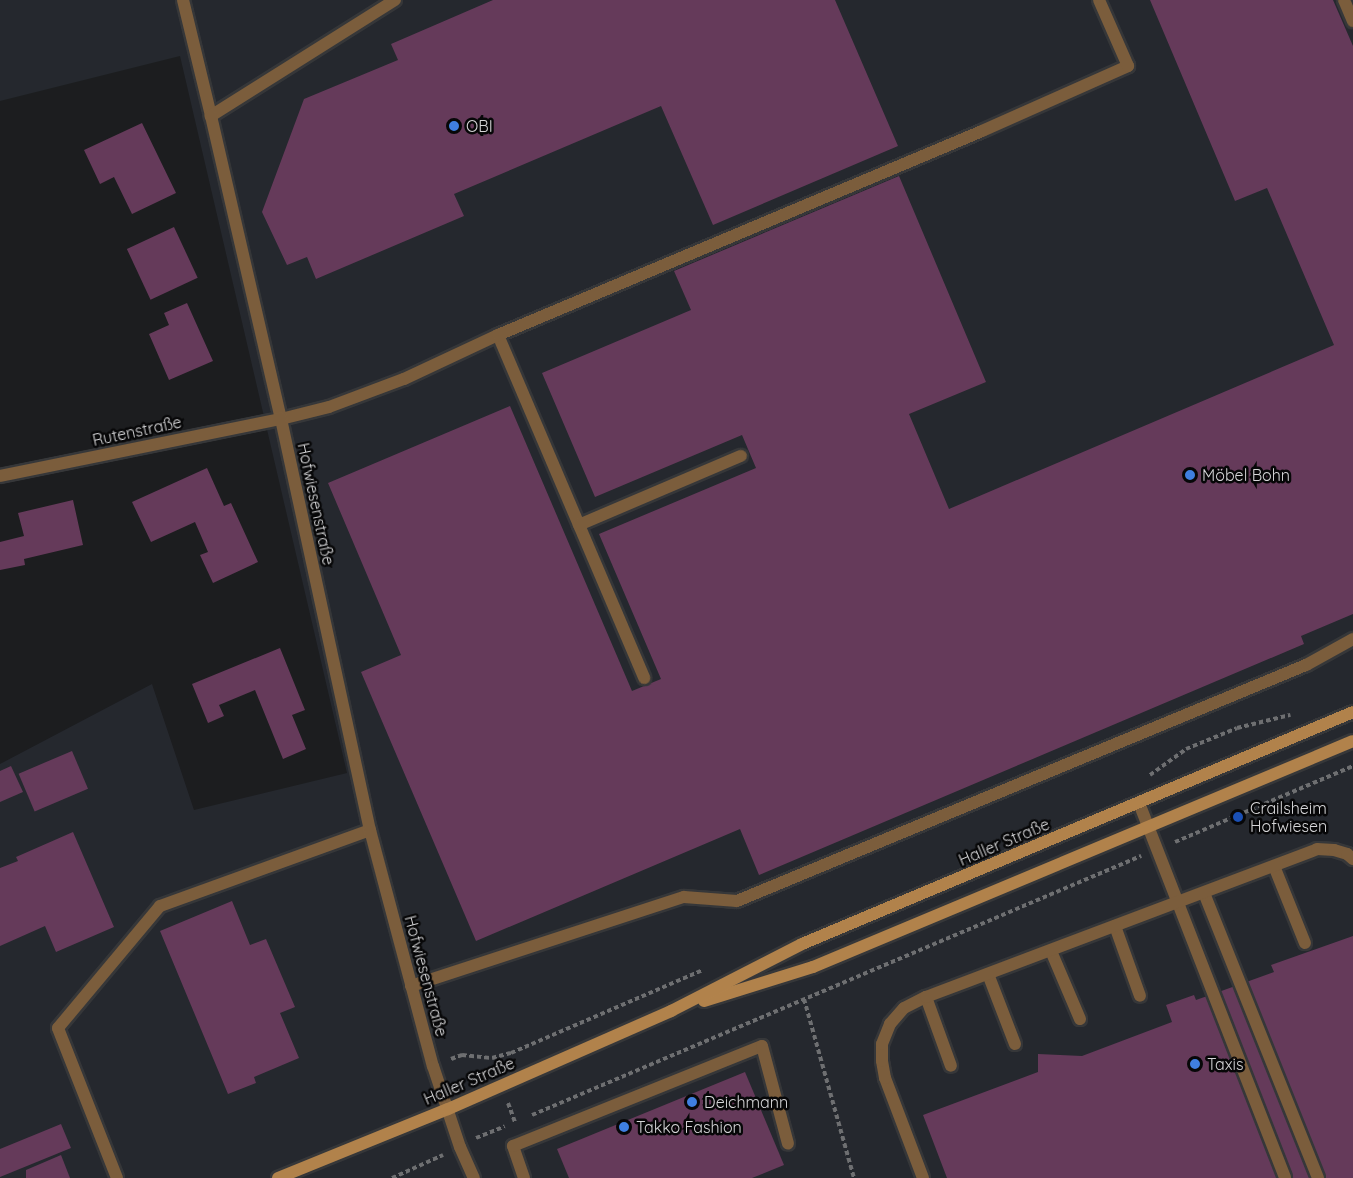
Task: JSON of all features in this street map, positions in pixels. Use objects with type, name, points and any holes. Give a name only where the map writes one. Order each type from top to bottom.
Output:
[{"type":"main road","name":"Haller Straße","points":[[278,1178],[448,1108],[671,1011],[802,944],[1353,712]]},
{"type":"main road","name":"Haller Straße","points":[[671,1011],[813,967],[1353,741]]},
{"type":"street","name":"Hofwiesenstraße","points":[[183,0],[281,419],[369,830],[411,986],[460,1147],[474,1178]]},
{"type":"street","points":[[211,116],[395,0]]},
{"type":"street","name":"Rutenstraße","points":[[0,476],[281,419],[329,407],[404,379],[498,335],[982,131],[1128,66],[1099,0]]},
{"type":"street","points":[[1344,0],[1353,21]]},
{"type":"street","points":[[498,335],[644,678]]},
{"type":"street","points":[[579,525],[741,456]]},
{"type":"street","points":[[411,986],[684,897],[737,902],[1306,665],[1353,639]]},
{"type":"street","points":[[1139,803],[1285,1178]]},
{"type":"street","points":[[117,1178],[58,1028],[160,906],[369,830]]},
{"type":"street","points":[[923,1178],[885,1078],[882,1061],[882,1044],[890,1024],[904,1008],[926,997],[1177,904],[1317,849],[1334,850],[1347,854],[1353,860]]},
{"type":"street","points":[[1275,866],[1305,943]]},
{"type":"street","points":[[1204,893],[1318,1178]]},
{"type":"street","points":[[1115,927],[1140,996]]},
{"type":"street","points":[[1052,951],[1080,1019]]},
{"type":"street","points":[[988,974],[1015,1044]]},
{"type":"street","points":[[926,997],[951,1066]]},
{"type":"street","points":[[524,1178],[513,1146],[762,1046],[788,1144]]},
{"type":"path","points":[[392,1178],[804,999],[1353,766]]},
{"type":"path","points":[[804,999],[854,1178]]},
{"type":"shaded area","points":[[0,0],[1353,0],[1353,1178],[0,1178],[0,764],[152,684],[194,810],[347,773],[180,56],[0,101]]},
{"type":"building","name":"OBI","points":[[493,0],[835,0],[898,146],[713,225],[661,106],[454,194],[464,216],[316,279],[307,257],[287,265],[262,212],[304,99],[398,60],[391,44]]},
{"type":"building","name":"Möbel Bohn","points":[[1150,0],[1333,0],[1353,46],[1353,614],[1301,636],[1304,644],[759,875],[740,829],[476,941],[361,672],[401,655],[328,483],[510,406],[632,691],[661,679],[599,534],[756,468],[742,435],[595,497],[542,373],[691,310],[674,271],[899,176],[986,382],[909,414],[949,509],[1334,345],[1267,188],[1235,201]]},
{"type":"building","points":[[142,123],[176,193],[132,214],[114,177],[100,184],[84,150]]},
{"type":"building","points":[[174,227],[198,278],[151,300],[127,249]]},
{"type":"building","points":[[187,303],[213,361],[169,380],[149,334],[169,325],[164,313]]},
{"type":"building","points":[[207,468],[224,506],[231,503],[258,562],[213,583],[200,555],[208,552],[195,522],[151,542],[132,502]]},
{"type":"building","points":[[73,500],[83,545],[24,559],[25,565],[0,570],[0,542],[24,536],[18,513]]},
{"type":"building","points":[[280,648],[305,710],[292,715],[306,749],[283,759],[255,690],[219,705],[224,716],[208,723],[192,684]]},
{"type":"building","points":[[72,751],[88,789],[35,811],[19,774]]},
{"type":"building","points":[[11,766],[23,792],[0,802],[0,771]]},
{"type":"building","points":[[73,832],[114,927],[56,952],[45,926],[0,946],[0,868],[18,861],[16,857]]},
{"type":"building","points":[[232,901],[250,945],[266,939],[295,1007],[280,1013],[299,1058],[254,1077],[256,1083],[228,1094],[160,931]]},
{"type":"building","name":"Taxis","points":[[1353,936],[1353,1178],[947,1178],[923,1115],[1038,1072],[1038,1054],[1082,1056],[1172,1022],[1166,1005],[1194,995],[1196,1000],[1274,972],[1271,965]]},
{"type":"building","points":[[745,1072],[784,1165],[752,1178],[569,1178],[557,1149]]},
{"type":"building","points":[[61,1124],[71,1148],[0,1177],[0,1149]]},
{"type":"building","points":[[61,1155],[70,1178],[26,1178],[26,1170]]},
{"type":"place","name":"OBI","points":[[454,126]]},
{"type":"place","name":"Möbel Bohn","points":[[1190,475]]},
{"type":"place","name":"Crailsheim Hofwiesen","points":[[1238,817]]},
{"type":"place","name":"Taxis","points":[[1195,1064]]},
{"type":"place","name":"Deichmann","points":[[692,1102]]},
{"type":"place","name":"Takko Fashion","points":[[624,1127]]}]
